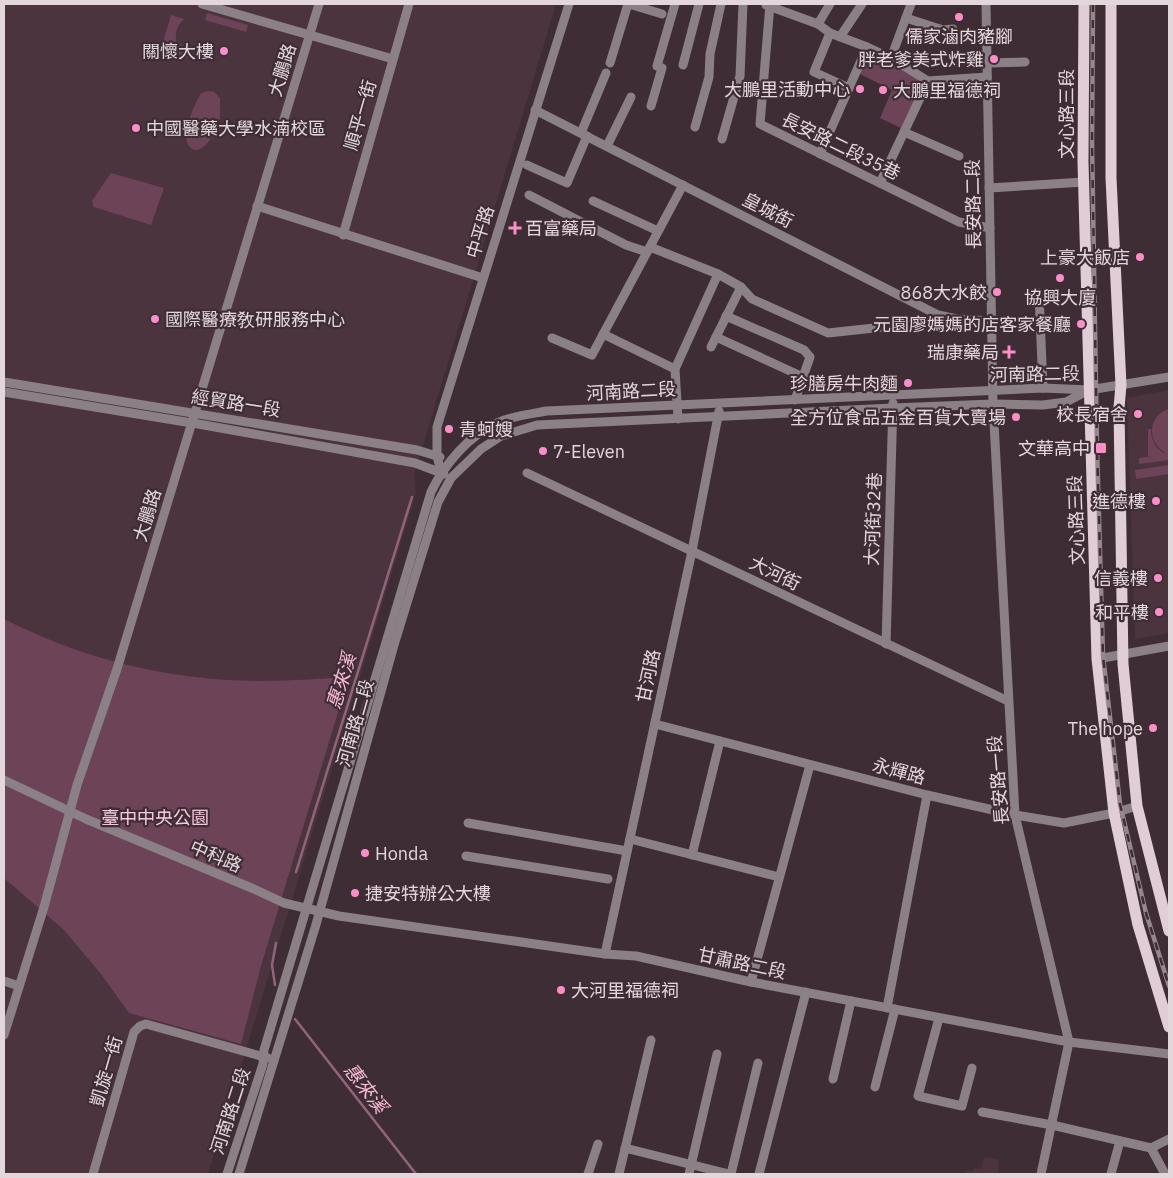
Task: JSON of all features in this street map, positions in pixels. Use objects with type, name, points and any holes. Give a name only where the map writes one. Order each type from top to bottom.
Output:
[{"type":"main road","name":"文心路三段","points":[[1084,4],[1084,182],[1097,658],[1114,813],[1138,926],[1169,1027]]},
{"type":"main road","points":[[1111,4],[1111,178],[1121,385],[1119,408],[1123,653],[1137,806],[1169,932]]},
{"type":"street","points":[[205,4],[393,59]]},
{"type":"street","name":"大鵬路","points":[[4,1035],[44,907],[70,812],[117,669],[319,4]]},
{"type":"street","name":"順平一街","points":[[343,235],[409,4]]},
{"type":"street","name":"中平路","points":[[441,472],[437,456],[438,427],[569,4]]},
{"type":"street","points":[[610,64],[629,4],[662,14]]},
{"type":"street","points":[[651,106],[662,68],[657,66],[675,4]]},
{"type":"street","points":[[683,65],[699,4]]},
{"type":"street","points":[[695,127],[709,77],[710,54],[722,4]]},
{"type":"street","points":[[722,139],[740,76],[743,4]]},
{"type":"street","points":[[818,24],[830,4]]},
{"type":"street","points":[[840,37],[862,4]]},
{"type":"street","points":[[891,58],[911,4]]},
{"type":"street","name":"長安路二段","points":[[986,4],[993,404]]},
{"type":"street","points":[[772,5],[818,24],[830,33],[891,58],[928,81],[987,77]]},
{"type":"street","name":"長安路二段35巷","points":[[772,5],[760,124],[959,222],[990,228]]},
{"type":"street","points":[[906,18],[943,30],[953,29]]},
{"type":"street","points":[[830,33],[814,72],[849,88]]},
{"type":"street","points":[[820,154],[867,47]]},
{"type":"street","points":[[987,63],[1025,62]]},
{"type":"street","points":[[527,165],[567,183],[606,73]]},
{"type":"street","points":[[880,183],[928,81]]},
{"type":"street","points":[[607,146],[631,98]]},
{"type":"street","name":"皇城街","points":[[536,110],[938,315],[957,319],[992,322]]},
{"type":"street","points":[[904,132],[959,156]]},
{"type":"street","points":[[989,188],[1084,182]]},
{"type":"street","points":[[552,338],[592,355],[683,185]]},
{"type":"street","points":[[529,195],[626,245],[648,249],[718,274],[741,287],[752,299],[828,333],[957,319]]},
{"type":"street","points":[[593,201],[658,231]]},
{"type":"street","points":[[257,206],[343,235],[483,278]]},
{"type":"street","points":[[678,419],[675,369],[718,274]]},
{"type":"street","points":[[711,347],[741,287]]},
{"type":"street","points":[[1039,293],[1043,388]]},
{"type":"street","points":[[726,316],[804,350],[810,357],[795,400]]},
{"type":"street","points":[[603,334],[675,369]]},
{"type":"street","points":[[716,337],[803,377]]},
{"type":"street","points":[[1089,390],[1169,377]]},
{"type":"street","name":"經貿路一段","points":[[4,382],[417,450],[437,456],[460,468]]},
{"type":"street","name":"河南路二段","points":[[227,1174],[263,1064],[264,1050],[430,492],[441,472],[473,438],[497,422],[546,411],[1043,388],[1089,390]]},
{"type":"street","name":"河南路二段","points":[[239,1174],[319,912],[397,636],[438,502],[451,478],[460,468],[501,436],[529,427],[550,424],[993,404],[1043,405],[1066,402],[1089,390]]},
{"type":"street","name":"經貿路一段","points":[[4,392],[192,423],[414,463],[441,472],[451,478]]},
{"type":"street","name":"大河街32巷","points":[[886,644],[893,395]]},
{"type":"street","name":"甘河路","points":[[605,954],[692,551],[719,403]]},
{"type":"street","name":"長安路一段","points":[[993,404],[1015,815],[1069,1042],[1041,1174]]},
{"type":"street","name":"大河街","points":[[527,473],[1008,701]]},
{"type":"street","points":[[1097,658],[1169,646]]},
{"type":"street","name":"永輝路","points":[[655,724],[927,796],[1015,815],[1064,823],[1114,813],[1137,806]]},
{"type":"street","points":[[692,855],[720,741]]},
{"type":"street","points":[[751,982],[810,765]]},
{"type":"street","name":"中科路","points":[[4,780],[70,812],[284,903],[307,909]]},
{"type":"street","points":[[874,1087],[891,1008],[927,796]]},
{"type":"street","points":[[468,823],[627,851]]},
{"type":"street","points":[[630,839],[779,877]]},
{"type":"street","points":[[466,856],[608,879]]},
{"type":"street","name":"甘肅路二段","points":[[307,909],[605,954],[636,956],[751,982],[1069,1042],[1169,1054]]},
{"type":"street","points":[[4,981],[19,986]]},
{"type":"street","points":[[759,1174],[806,992]]},
{"type":"street","points":[[833,1079],[851,1001]]},
{"type":"street","points":[[939,1018],[918,1096],[962,1106],[972,1068]]},
{"type":"street","name":"凱旋一街","points":[[93,1174],[134,1032],[140,1026],[146,1024],[274,1060]]},
{"type":"street","points":[[619,1174],[651,1040]]},
{"type":"street","points":[[690,1170],[717,1054]]},
{"type":"street","points":[[625,1148],[690,1170],[730,1174],[758,1063]]},
{"type":"street","points":[[982,1112],[1052,1125],[1151,1148],[1169,1139]]},
{"type":"street","points":[[1111,1174],[1120,1141]]},
{"type":"street","points":[[588,1174],[598,1144]]},
{"type":"street","points":[[1151,1148],[1165,1174]]},
{"type":"shaded area","points":[[4,4],[556,4],[414,475],[416,493],[208,1174],[4,1174]]},
{"type":"shaded area","name":"文華高中","points":[[1169,390],[1169,633],[1135,639],[1127,398]]},
{"type":"shaded area","points":[[985,1157],[999,1160],[998,1174],[967,1174],[967,1171],[973,1171],[974,1168],[980,1169]]},
{"type":"green space","points":[[207,13],[248,25],[246,32],[205,20]]},
{"type":"green space","points":[[171,15],[184,19],[177,30],[176,40],[177,43],[191,49],[188,58],[161,49]]},
{"type":"green space","points":[[868,50],[925,82],[903,129],[880,118],[892,90],[858,73]]},
{"type":"green space","points":[[214,92],[220,98],[219,122],[204,147],[195,150],[187,143],[187,129],[201,93]]},
{"type":"green space","points":[[111,173],[164,188],[151,225],[94,207],[92,201]]},
{"type":"green space","points":[[1169,409],[1169,460],[1139,464],[1139,458],[1153,456],[1148,456],[1148,429],[1151,429],[1152,438],[1155,445],[1163,453],[1167,454],[1160,449],[1153,439],[1152,428],[1159,414]]},
{"type":"green space","points":[[1169,465],[1169,474],[1136,479],[1135,470]]},
{"type":"green space","name":"臺中中央公園","points":[[4,619],[74,649],[146,669],[182,675],[258,681],[322,679],[349,676],[261,966],[241,1044],[129,1013],[101,974],[64,930],[4,878]]},
{"type":"waterway","name":"惠來溪","points":[[296,872],[412,497]]},
{"type":"waterway","name":"惠來溪","points":[[275,985],[272,965],[276,943]]},
{"type":"waterway","name":"惠來溪","points":[[295,1019],[416,1174]]},
{"type":"railway","points":[[1093,4],[1092,143],[1097,447],[1103,656],[1120,804],[1146,913],[1169,986]]},
{"type":"place","name":"儒家滷肉豬腳","points":[[959,17]]},
{"type":"place","name":"關懷大樓","points":[[224,51]]},
{"type":"place","name":"胖老爹美式炸雞","points":[[994,59]]},
{"type":"place","name":"大鵬里活動中心","points":[[860,89]]},
{"type":"place","name":"大鵬里福德祠","points":[[883,90]]},
{"type":"place","name":"中國醫藥大學水湳校區","points":[[136,128]]},
{"type":"place","name":"百富藥局","points":[[515,228]]},
{"type":"place","name":"上豪大飯店","points":[[1140,257]]},
{"type":"place","name":"協興大廈","points":[[1060,278]]},
{"type":"place","name":"868大水餃","points":[[997,292]]},
{"type":"place","name":"國際醫療敎研服務中心","points":[[155,319]]},
{"type":"place","name":"元園廖媽媽的店客家餐廳","points":[[1081,324]]},
{"type":"place","name":"瑞康藥局","points":[[1009,352]]},
{"type":"place","name":"珍膳房牛肉麵","points":[[908,383]]},
{"type":"place","name":"校長宿舍","points":[[1138,414]]},
{"type":"place","name":"全方位食品五金百貨大賣場","points":[[1016,417]]},
{"type":"place","name":"青蚵嫂","points":[[449,429]]},
{"type":"place","name":"文華高中","points":[[1101,448]]},
{"type":"place","name":"7-Eleven","points":[[543,451]]},
{"type":"place","name":"進德樓","points":[[1156,501]]},
{"type":"place","name":"信義樓","points":[[1158,578]]},
{"type":"place","name":"和平樓","points":[[1159,612]]},
{"type":"place","name":"The hope","points":[[1153,728]]},
{"type":"place","name":"Honda","points":[[365,853]]},
{"type":"place","name":"捷安特辦公大樓","points":[[355,893]]},
{"type":"place","name":"大河里福德祠","points":[[561,990]]}]
